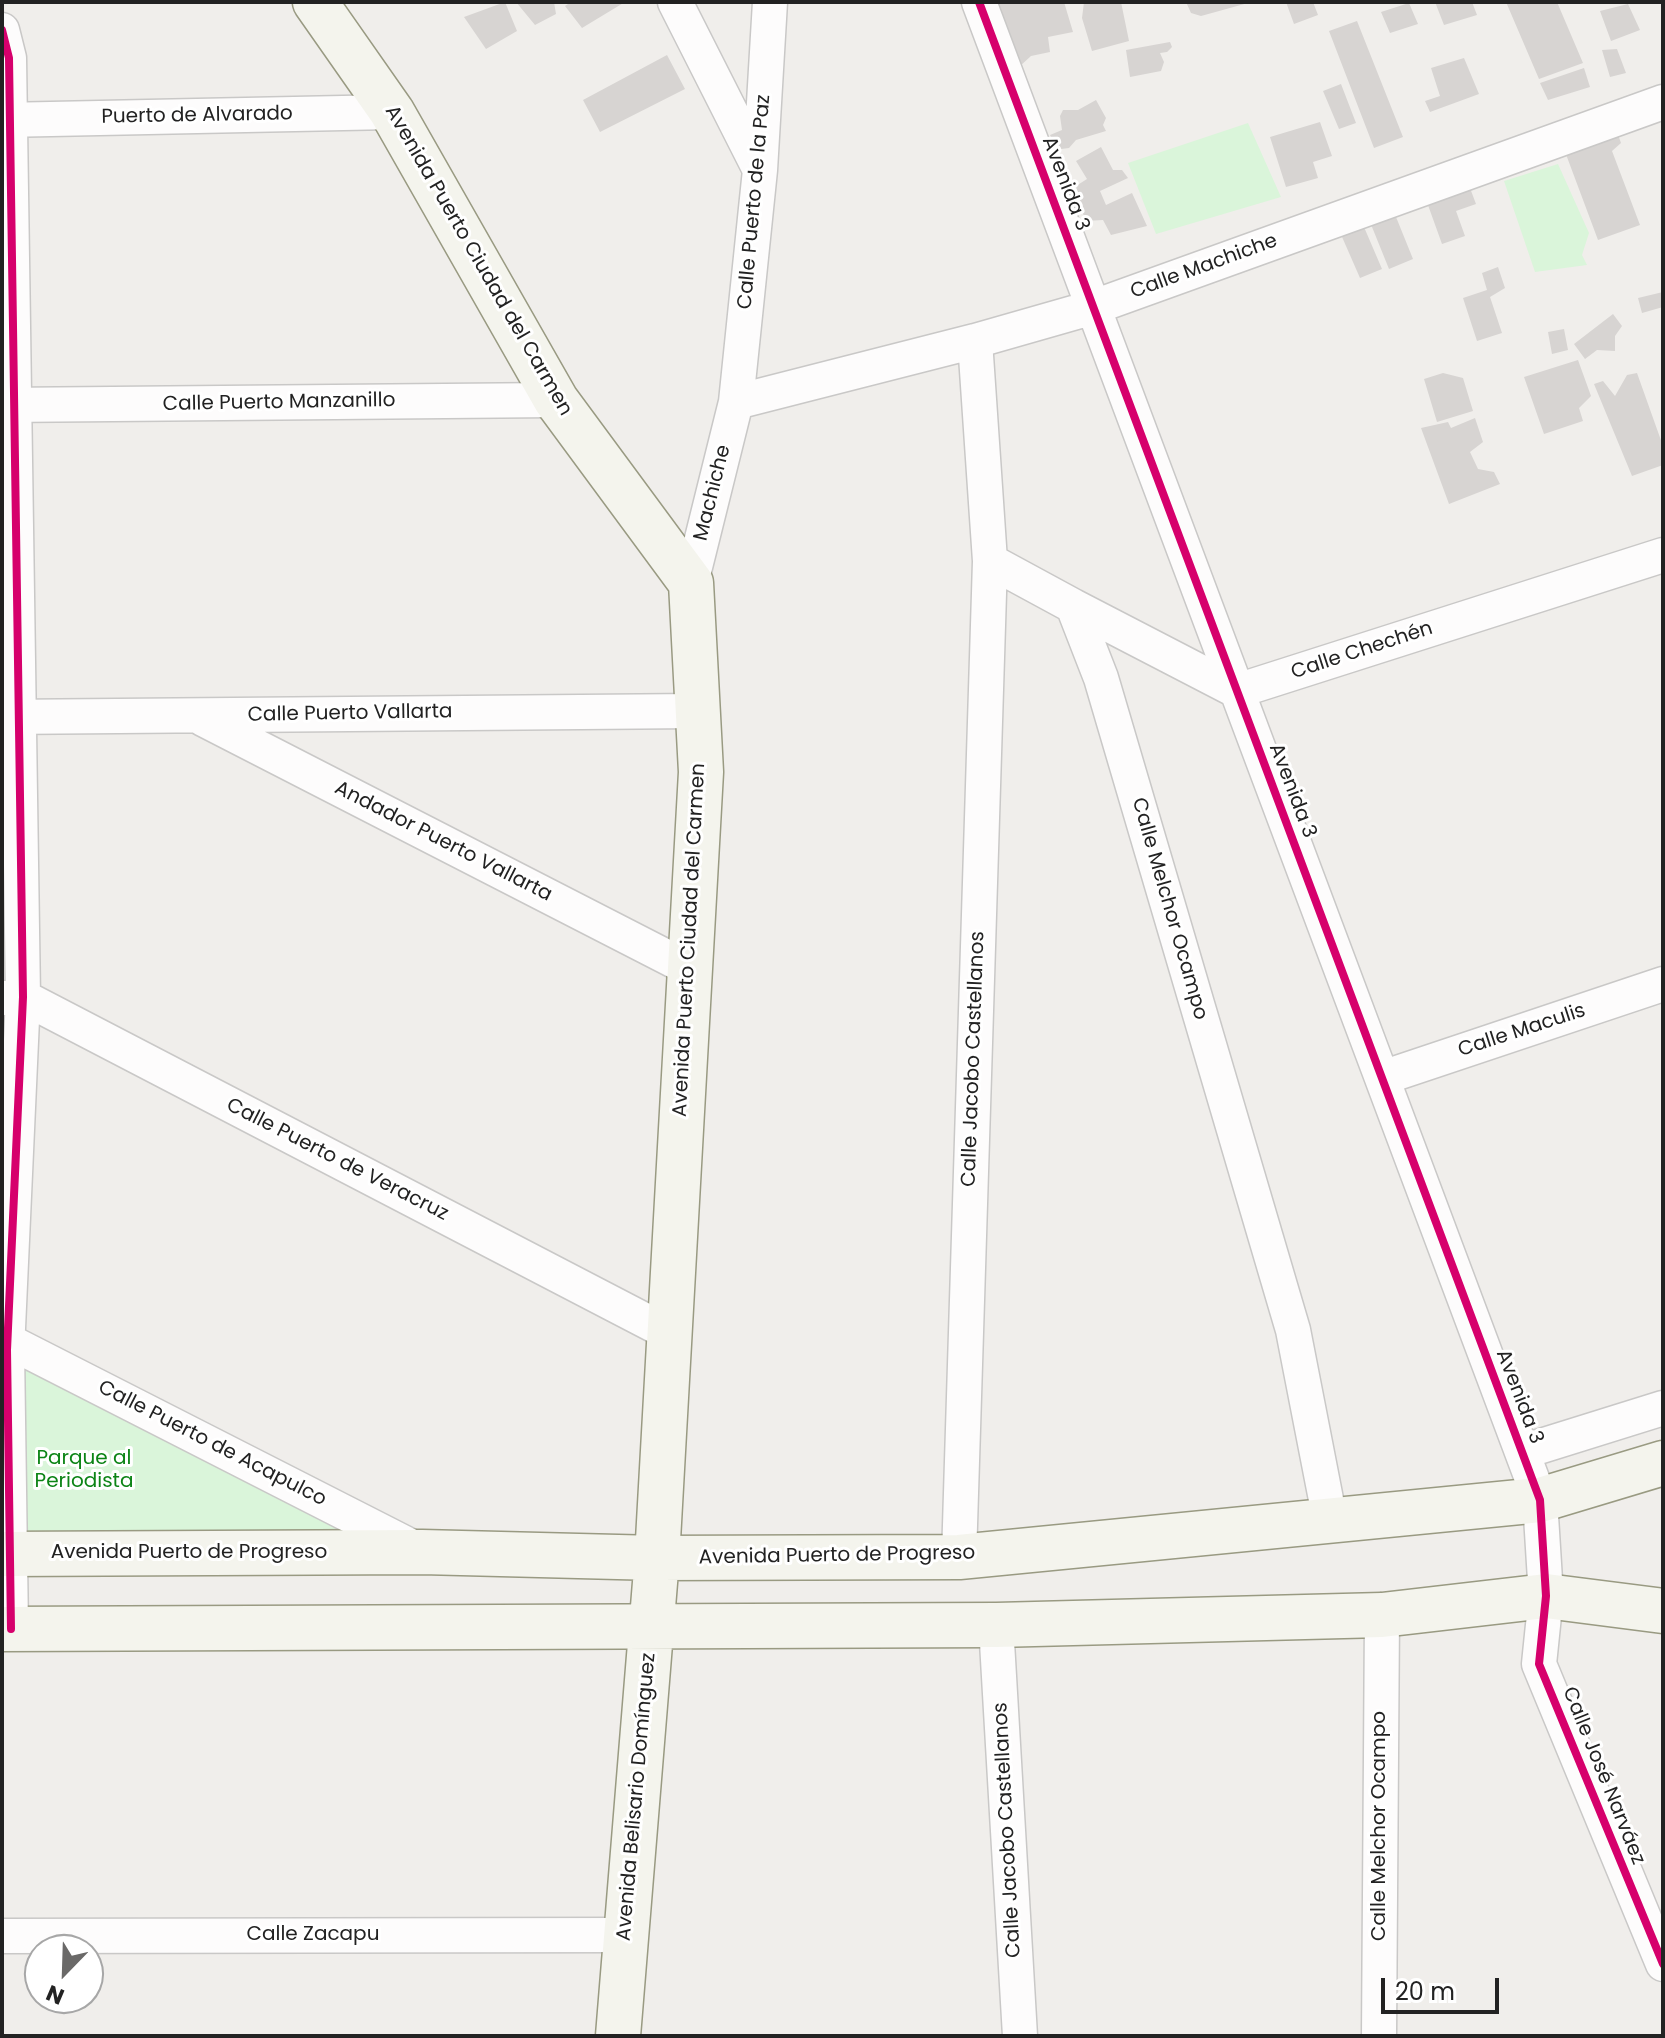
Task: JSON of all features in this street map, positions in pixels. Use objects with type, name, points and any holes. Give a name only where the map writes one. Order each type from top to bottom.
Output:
[{"type":"main road","name":"Avenida Puerto Ciudad del Carmen","points":[[315,2],[392,112],[556,400],[691,583],[701,772],[657,1558]]},
{"type":"main road","name":"Avenida Puerto de Progreso","points":[[5,1554],[422,1552],[657,1558],[959,1557],[1540,1500],[1663,1463]]},
{"type":"main road","name":"Avenida Belisario Domínguez","points":[[618,2036],[657,1558]]},
{"type":"main road","points":[[6,1629],[996,1625],[1382,1615],[1546,1596],[1663,1611]]},
{"type":"street","points":[[675,2],[760,170]]},
{"type":"street","name":"Calle Puerto de la Paz","points":[[736,402],[760,170],[770,2]]},
{"type":"street","name":"Avenida 3","points":[[979,2],[1540,1500],[1546,1596]]},
{"type":"street","points":[[2,30],[9,58],[6,120],[12,997],[5,1338],[6,1629]]},
{"type":"street","name":"Calle Machiche","points":[[736,402],[1094,307],[1663,102]]},
{"type":"street","name":"Puerto de Alvarado","points":[[6,120],[392,112]]},
{"type":"street","points":[[975,341],[990,561],[1237,691]]},
{"type":"street","name":"Calle Puerto Manzanillo","points":[[8,405],[556,400]]},
{"type":"street","name":"Machiche","points":[[691,583],[736,402]]},
{"type":"street","name":"Calle Chechén","points":[[1237,691],[1663,555]]},
{"type":"street","name":"Calle Jacobo Castellanos","points":[[959,1557],[990,561]]},
{"type":"street","name":"Calle Melchor Ocampo","points":[[1073,606],[1101,678],[1293,1330],[1330,1520]]},
{"type":"street","name":"Calle Puerto Vallarta","points":[[10,717],[697,711]]},
{"type":"street","name":"Andador Puerto Vallarta","points":[[196,716],[690,969]]},
{"type":"street","name":"Calle Maculis","points":[[1382,1078],[1663,984]]},
{"type":"street","name":"Calle Puerto de Veracruz","points":[[12,997],[669,1333]]},
{"type":"street","name":"Calle Puerto de Acapulco","points":[[5,1338],[422,1552]]},
{"type":"street","points":[[1522,1452],[1663,1408]]},
{"type":"street","name":"Calle José Narváez","points":[[1546,1596],[1539,1664],[1663,1964]]},
{"type":"street","name":"Calle Melchor Ocampo","points":[[1379,2036],[1382,1615]]},
{"type":"street","name":"Calle Jacobo Castellanos","points":[[996,1625],[1020,2036]]},
{"type":"street","name":"Calle Zacapu","points":[[2,1936],[625,1935]]},
{"type":"green space","points":[[1248,123],[1281,197],[1156,234],[1128,163]]},
{"type":"green space","points":[[1558,164],[1589,233],[1582,255],[1587,265],[1535,272],[1504,181]]},
{"type":"green space","name":"Parque al Periodista","points":[[18,1357],[371,1542],[12,1542]]},
{"type":"building","points":[[505,2],[517,31],[486,49],[464,17]]},
{"type":"building","points":[[516,2],[554,2],[556,14],[535,25]]},
{"type":"building","points":[[571,2],[625,2],[582,28],[565,6]]},
{"type":"building","points":[[997,2],[1064,2],[1073,32],[1048,37],[1050,52],[1031,56],[1019,67]]},
{"type":"building","points":[[1084,2],[1121,2],[1129,41],[1092,51],[1082,18]]},
{"type":"building","points":[[1186,2],[1248,3],[1201,16],[1191,13]]},
{"type":"building","points":[[1286,2],[1313,2],[1318,15],[1294,24]]},
{"type":"building","points":[[1435,2],[1472,2],[1477,15],[1444,25]]},
{"type":"building","points":[[1506,2],[1557,2],[1583,63],[1539,79]]},
{"type":"building","points":[[1409,3],[1418,24],[1390,33],[1381,12]]},
{"type":"building","points":[[1628,4],[1640,30],[1611,41],[1600,11]]},
{"type":"building","points":[[1357,21],[1403,137],[1374,148],[1329,31]]},
{"type":"building","points":[[1170,42],[1172,47],[1160,53],[1164,62],[1161,71],[1130,77],[1126,50]]},
{"type":"building","points":[[1617,49],[1626,73],[1610,77],[1602,50]]},
{"type":"building","points":[[667,55],[685,89],[600,132],[583,100]]},
{"type":"building","points":[[1464,58],[1479,94],[1430,112],[1425,101],[1440,96],[1431,68]]},
{"type":"building","points":[[1584,68],[1590,87],[1548,100],[1540,83]]},
{"type":"building","points":[[1341,84],[1356,123],[1339,129],[1323,91]]},
{"type":"building","points":[[1096,100],[1106,118],[1103,125],[1106,131],[1076,140],[1069,148],[1061,149],[1055,145],[1050,135],[1062,130],[1060,116],[1063,110],[1078,110]]},
{"type":"building","points":[[1320,122],[1332,156],[1313,162],[1318,178],[1286,187],[1270,137]]},
{"type":"building","points":[[1616,129],[1621,143],[1612,151],[1640,225],[1598,240],[1564,149]]},
{"type":"building","points":[[1101,147],[1113,170],[1122,170],[1128,178],[1100,191],[1106,205],[1132,193],[1147,226],[1111,235],[1103,220],[1085,221],[1076,186],[1087,179],[1076,161]]},
{"type":"building","points":[[1467,180],[1476,204],[1456,211],[1465,236],[1442,244],[1424,194]]},
{"type":"building","points":[[1394,212],[1413,259],[1389,269],[1370,222]]},
{"type":"building","points":[[1361,220],[1382,269],[1360,278],[1339,230]]},
{"type":"building","points":[[1498,267],[1505,288],[1490,297],[1502,333],[1477,341],[1463,298],[1487,290],[1482,273]]},
{"type":"building","points":[[1663,292],[1663,307],[1642,313],[1638,298]]},
{"type":"building","points":[[1613,314],[1622,326],[1615,336],[1615,351],[1597,350],[1585,359],[1574,344]]},
{"type":"building","points":[[1564,329],[1568,350],[1552,354],[1548,332]]},
{"type":"building","points":[[1578,360],[1591,396],[1579,408],[1583,421],[1544,434],[1524,377]]},
{"type":"building","points":[[1443,373],[1463,378],[1473,411],[1437,422],[1424,379]]},
{"type":"building","points":[[1637,373],[1663,446],[1663,465],[1632,476],[1594,384],[1603,381],[1615,396],[1627,375]]},
{"type":"building","points":[[1475,418],[1483,442],[1470,452],[1478,469],[1494,472],[1500,484],[1449,504],[1421,428],[1448,422],[1451,428]]},
{"type":"cycle path","points":[[979,2],[1540,1500],[1546,1596],[1539,1664],[1663,1964]]},
{"type":"cycle path","points":[[2,30],[9,58],[23,997],[7,1350],[11,1629]]}]
